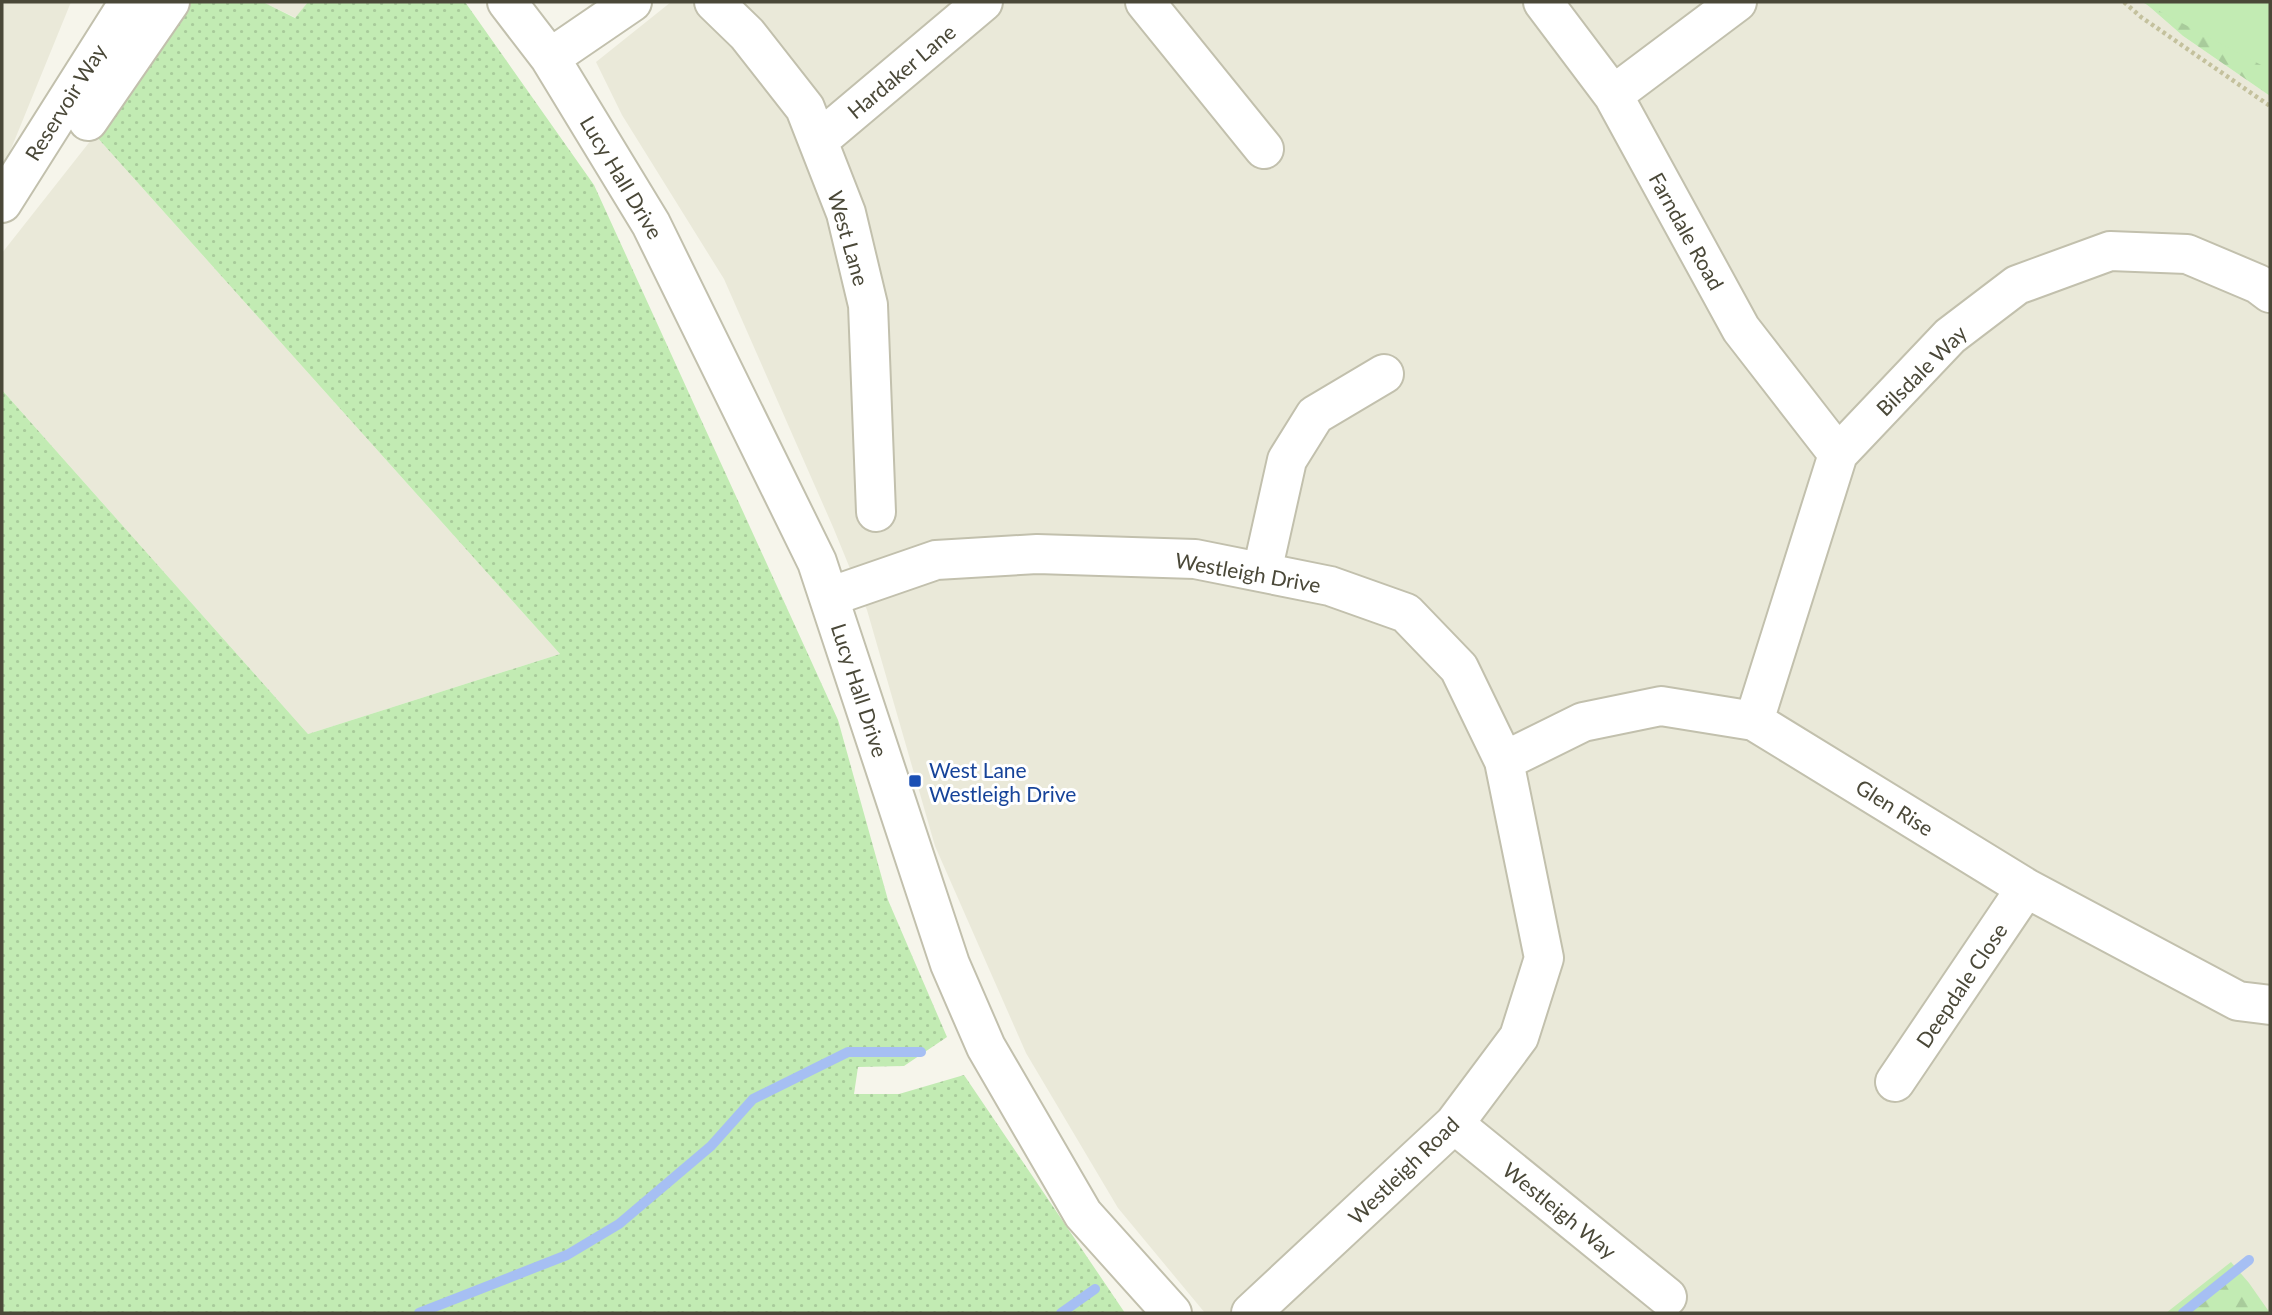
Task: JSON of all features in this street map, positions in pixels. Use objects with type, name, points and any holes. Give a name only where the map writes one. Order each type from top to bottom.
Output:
[{"type":"street","name":"Reservoir Way","points":[[2,203],[129,2]]},
{"type":"street","points":[[88,121],[170,2]]},
{"type":"street","points":[[507,2],[550,58],[632,2]]},
{"type":"street","name":"West Lane","points":[[714,2],[747,34],[805,108],[846,213],[868,304],[876,512]]},
{"type":"street","name":"Hardaker Lane","points":[[818,141],[984,2]]},
{"type":"street","points":[[1145,2],[1264,149]]},
{"type":"street","name":"Farndale Road","points":[[1543,2],[1613,95],[1741,329],[1838,454]]},
{"type":"street","points":[[1613,95],[1737,2]]},
{"type":"street","name":"Lucy Hall Drive","points":[[550,58],[652,224],[817,562],[950,964],[986,1047],[1083,1214],[1172,1313]]},
{"type":"street","name":"Bilsdale Way","points":[[1755,721],[1838,454],[1950,337],[2017,285],[2110,251],[2187,254],[2258,284],[2270,293]]},
{"type":"street","points":[[1262,572],[1286,460],[1315,415],[1384,374]]},
{"type":"street","name":"Westleigh Drive","points":[[829,597],[936,560],[1037,554],[1195,559],[1330,586],[1406,613],[1459,668],[1503,761]]},
{"type":"street","name":"Glen Rise","points":[[1503,761],[1583,722],[1661,706],[1755,721],[2026,888],[2238,1001],[2270,1005]]},
{"type":"street","name":"Westleigh Road","points":[[1251,1313],[1454,1124],[1519,1037],[1544,958],[1503,761]]},
{"type":"street","name":"Deepdale Close","points":[[1895,1082],[2026,888]]},
{"type":"street","name":"Westleigh Way","points":[[1454,1124],[1667,1297]]},
{"type":"path","points":[[2124,2],[2141,17],[2270,106]]},
{"type":"shaded area","points":[[2,2],[71,2],[2,171]]},
{"type":"shaded area","points":[[263,2],[308,2],[296,18]]},
{"type":"shaded area","points":[[671,2],[2144,2],[2183,36],[2270,96],[2270,1313],[1205,1313],[1118,1208],[1026,1053],[935,846],[867,610],[833,527],[724,279],[622,115],[596,62]]},
{"type":"shaded area","points":[[95,135],[560,654],[308,734],[2,390],[2,253]]},
{"type":"green space","points":[[184,2],[263,2],[295,18],[308,2],[465,2],[594,185],[838,720],[888,900],[947,1037],[904,1066],[858,1067],[854,1094],[899,1094],[964,1075],[1125,1313],[2,1313],[2,390],[308,734],[560,654],[95,135]]},
{"type":"green space","points":[[2142,2],[2270,2],[2270,71],[2265,67]]},
{"type":"green space","points":[[2144,2],[2270,2],[2270,96],[2183,36]]},
{"type":"green space","points":[[2231,1262],[2270,1313],[2166,1313]]},
{"type":"waterway","points":[[419,1313],[567,1255],[619,1224],[711,1146],[753,1099],[848,1052],[921,1052]]},
{"type":"waterway","points":[[2183,1313],[2249,1260]]},
{"type":"waterway","points":[[1061,1313],[1095,1289]]},
{"type":"place","name":"West Lane Westleigh Drive","points":[[915,781]]}]
